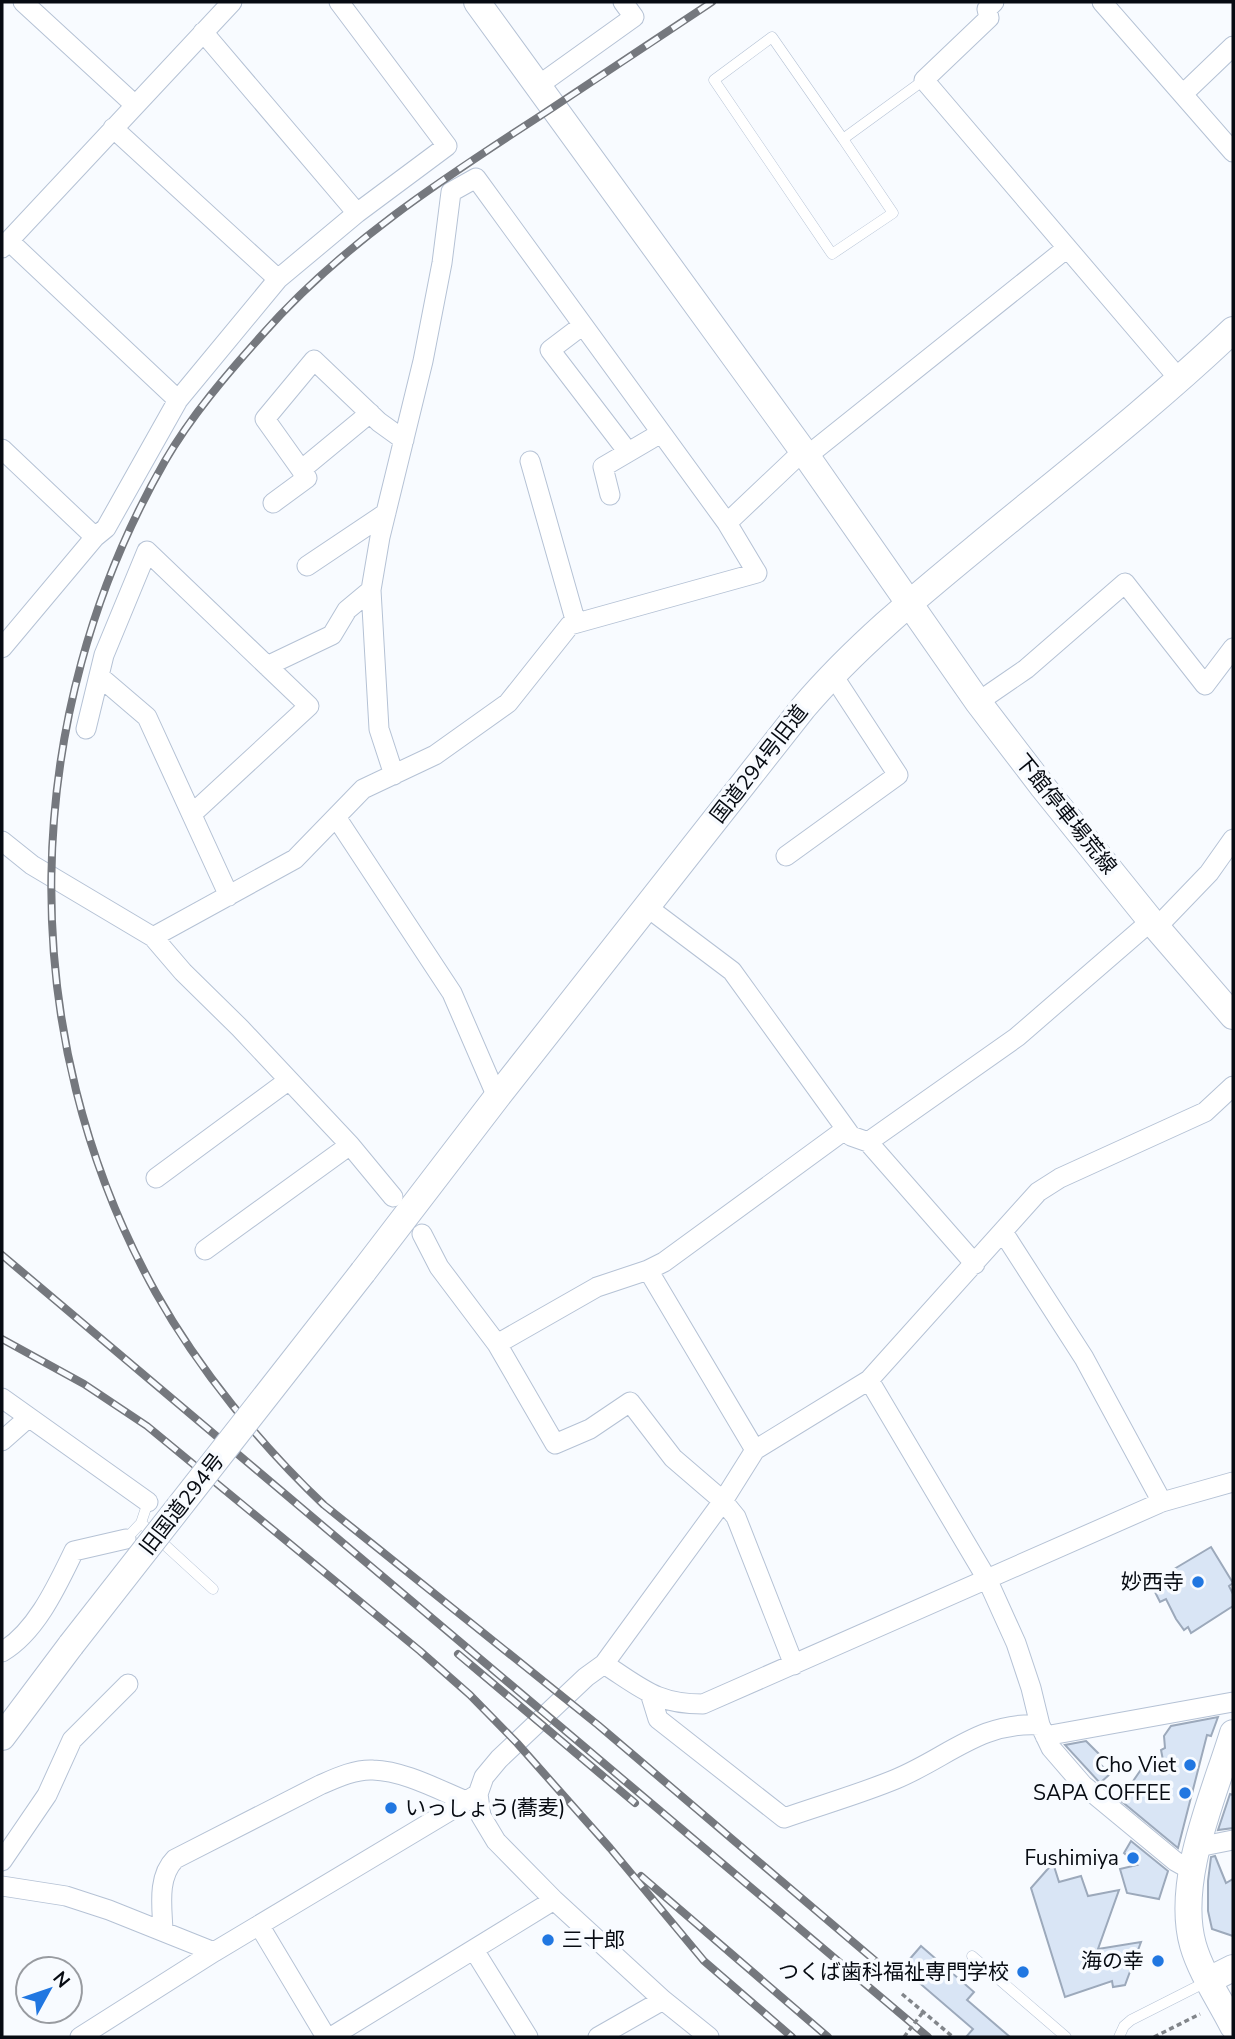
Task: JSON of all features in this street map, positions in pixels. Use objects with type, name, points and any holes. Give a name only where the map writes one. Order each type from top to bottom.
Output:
[{"type":"street","points":[[23,2],[135,105]]},
{"type":"street","points":[[178,400],[5,244],[232,2]]},
{"type":"street","points":[[2,648],[95,537],[106,528],[178,400],[278,279],[357,213],[447,146],[339,2]]},
{"type":"street","name":"下館停車場荒線","points":[[477,2],[805,454],[978,702],[1154,924],[1233,1016]]},
{"type":"street","points":[[539,85],[634,18],[623,2]]},
{"type":"street","points":[[994,2],[987,9],[989,18],[923,80],[1180,380]]},
{"type":"street","points":[[1102,2],[1233,152]]},
{"type":"street","points":[[203,32],[357,213]]},
{"type":"street","points":[[1183,94],[1233,46]]},
{"type":"street","points":[[113,128],[278,279]]},
{"type":"street","points":[[153,937],[295,859],[363,789],[394,775],[435,755],[508,703],[570,625],[757,573],[727,523],[475,178],[451,192],[424,361],[386,513],[371,590],[379,729],[394,775]]},
{"type":"street","points":[[727,523],[805,454],[1067,248]]},
{"type":"street","points":[[583,325],[550,350],[628,452]]},
{"type":"street","name":"国道294号旧道","points":[[363,1272],[794,718],[832,674],[908,604],[1180,380],[1233,330]]},
{"type":"street","points":[[272,503],[307,478],[265,419],[314,360],[370,413],[404,440]]},
{"type":"street","points":[[301,470],[370,413]]},
{"type":"street","points":[[610,495],[603,467],[661,433]]},
{"type":"street","points":[[2,449],[95,537]]},
{"type":"street","points":[[530,461],[576,623]]},
{"type":"street","points":[[307,566],[386,513]]},
{"type":"street","points":[[86,729],[104,655],[147,551],[309,706],[192,814]]},
{"type":"street","points":[[978,702],[1026,669],[1125,583],[1205,685],[1233,648]]},
{"type":"street","points":[[267,666],[332,635],[347,610],[371,590]]},
{"type":"street","points":[[786,856],[898,775],[832,674]]},
{"type":"street","points":[[99,676],[147,718],[229,896]]},
{"type":"street","points":[[337,817],[452,993],[497,1097]]},
{"type":"street","points":[[868,1142],[1017,1037],[1154,924],[1209,873],[1233,839]]},
{"type":"street","points":[[2,841],[32,865],[153,937],[183,972],[350,1145],[393,1197]]},
{"type":"street","points":[[647,907],[732,971],[851,1136],[868,1142],[975,1264]]},
{"type":"street","points":[[156,1178],[289,1080]]},
{"type":"street","points":[[80,2037],[214,1952],[472,1798],[499,1759],[586,1677],[604,1664],[723,1500],[755,1450],[869,1380],[1038,1192],[1060,1178],[1205,1112],[1233,1086]]},
{"type":"street","points":[[497,1345],[597,1287],[664,1262],[846,1129]]},
{"type":"street","points":[[205,1250],[350,1145]]},
{"type":"street","points":[[1003,1232],[1084,1358],[1162,1502]]},
{"type":"street","points":[[422,1234],[439,1267],[497,1345],[555,1444],[590,1429],[630,1402],[673,1458],[723,1500],[736,1517],[794,1665]]},
{"type":"street","points":[[648,1270],[755,1450]]},
{"type":"street","name":"旧国道294号","points":[[2,1737],[363,1272]]},
{"type":"street","points":[[869,1380],[987,1579],[1016,1643],[1043,1730],[1051,1748],[1065,1766],[1083,1785],[1175,1861],[1194,1858],[1233,1840]]},
{"type":"street","points":[[2,1398],[148,1502]]},
{"type":"street","points":[[2,1441],[28,1418]]},
{"type":"street","points":[[604,1664],[661,1700],[679,1704],[703,1704],[1162,1502],[1233,1482]]},
{"type":"street","points":[[2,1652],[12,1646],[43,1609],[74,1551],[126,1539]]},
{"type":"street","points":[[2,1861],[47,1796],[72,1740],[129,1685]]},
{"type":"street","points":[[650,1693],[658,1719],[784,1818],[898,1779],[993,1729],[1024,1724],[1043,1730],[1233,1702]]},
{"type":"street","points":[[1233,1733],[1194,1858],[1189,1927],[1196,1952],[1233,2026]]},
{"type":"street","points":[[163,1930],[162,1892],[167,1868],[175,1859],[320,1785],[370,1769],[388,1771],[472,1798],[496,1841],[554,1900],[663,2000],[709,2037]]},
{"type":"street","points":[[2,1886],[66,1896],[163,1930],[214,1952]]},
{"type":"street","points":[[259,1925],[329,2037],[554,1900]]},
{"type":"street","points":[[474,1950],[528,2037]]},
{"type":"street","points":[[1209,1980],[1233,1968]]},
{"type":"street","points":[[598,2037],[663,2000]]},
{"type":"lane","points":[[772,37],[843,139],[893,213],[832,254],[714,80],[772,37]]},
{"type":"lane","points":[[843,139],[923,80]]},
{"type":"lane","points":[[126,1539],[141,1524],[148,1502]]},
{"type":"lane","points":[[141,1524],[213,1589]]},
{"type":"lane","points":[[972,1956],[1066,2037]]},
{"type":"lane","points":[[1119,2037],[1124,2026],[1131,2020],[1209,1980]]},
{"type":"path","points":[[902,1994],[953,2037]]},
{"type":"path","points":[[904,2037],[923,2012]]},
{"type":"path","points":[[1154,2037],[1200,2014]]},
{"type":"building","points":[[1211,1547],[1233,1583],[1229,1586],[1233,1594],[1233,1606],[1191,1633],[1188,1627],[1184,1630],[1166,1599],[1160,1602],[1154,1590],[1158,1587],[1154,1581]]},
{"type":"building","points":[[1218,1717],[1211,1736],[1207,1735],[1178,1848],[1120,1800],[1149,1758],[1164,1765],[1161,1750],[1165,1748],[1164,1736],[1171,1726]]},
{"type":"building","points":[[1086,1741],[1103,1758],[1098,1762],[1110,1774],[1100,1783],[1065,1745]]},
{"type":"building","points":[[1230,1794],[1233,1795],[1233,1828],[1218,1830]]},
{"type":"building","points":[[1131,1841],[1168,1871],[1159,1899],[1127,1893],[1120,1869],[1137,1865],[1124,1853]]},
{"type":"building","points":[[1215,1856],[1226,1883],[1233,1879],[1233,1936],[1212,1929],[1208,1911],[1208,1881],[1211,1857]]},
{"type":"building","points":[[1053,1863],[1059,1882],[1081,1876],[1088,1896],[1119,1890],[1098,1949],[1141,1942],[1125,1985],[1113,1987],[1112,1981],[1065,1997],[1031,1888]]},
{"type":"building","points":[[921,1946],[974,1992],[967,2000],[1010,2037],[966,2037],[973,2029],[902,1968]]},
{"type":"railway","points":[[712,2],[429,190],[359,243],[293,302],[262,335],[210,396],[175,444],[117,560],[81,663],[60,769],[51,876],[57,984],[76,1090],[109,1194],[156,1293],[173,1322],[211,1378],[254,1432],[324,1505],[598,1725],[892,1975]]},
{"type":"railway","points":[[2,1255],[928,2037]]},
{"type":"railway","points":[[2,1339],[84,1384],[147,1426],[470,1695],[517,1743],[610,1848],[704,1961],[792,2037]]},
{"type":"railway","points":[[458,1654],[635,1803]]},
{"type":"railway","points":[[641,1876],[828,2037]]},
{"type":"place","name":"妙西寺","points":[[1198,1582]]},
{"type":"place","name":"Cho Viet","points":[[1190,1765]]},
{"type":"place","name":"SAPA COFFEE","points":[[1185,1793]]},
{"type":"place","name":"いっしょう(蕎麦)","points":[[391,1808]]},
{"type":"place","name":"Fushimiya","points":[[1133,1858]]},
{"type":"place","name":"三十郎","points":[[548,1940]]},
{"type":"place","name":"海の幸","points":[[1158,1961]]},
{"type":"place","name":"つくば歯科福祉専門学校","points":[[1023,1972]]}]
